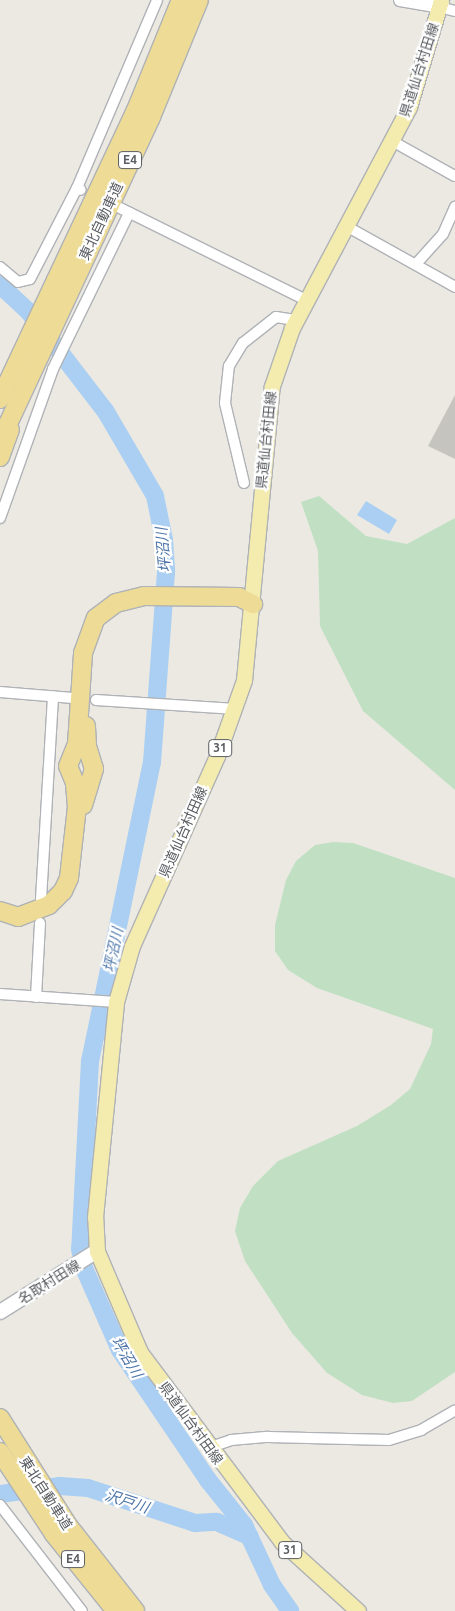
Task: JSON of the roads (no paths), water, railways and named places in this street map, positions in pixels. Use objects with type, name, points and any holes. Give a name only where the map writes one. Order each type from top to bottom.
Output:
[{"type":"highway","name":"東北自動車道","points":[[0,399],[18,357],[136,110],[181,0]]},
{"type":"highway","name":"東北自動車道","points":[[0,441],[150,117],[199,0]]},
{"type":"highway","points":[[0,386],[18,357]]},
{"type":"highway","points":[[0,457],[37,359]]},
{"type":"highway","points":[[0,911],[18,917],[30,914],[49,905],[63,891],[75,852],[76,790],[68,766],[77,744],[88,632],[106,609],[144,600],[178,599],[253,604]]},
{"type":"highway","points":[[0,925],[48,912],[60,904],[75,880],[83,803],[94,769],[86,735],[90,654],[95,632],[118,609],[144,600]]},
{"type":"highway","name":"東北自動車道","points":[[0,1418],[54,1505],[135,1611]]},
{"type":"highway","name":"東北自動車道","points":[[0,1452],[34,1505],[116,1611]]},
{"type":"main road","name":"県道仙台村田線","points":[[358,1611],[282,1542],[208,1448],[140,1352],[96,1252],[95,1218],[112,1002],[132,946],[236,708],[244,680],[253,604],[266,426],[272,386],[295,320],[392,141],[416,88],[440,3]]},
{"type":"main road","name":"名取村田線","points":[[0,1312],[96,1252]]},
{"type":"street","points":[[0,267],[18,282],[30,279],[79,189],[157,0]]},
{"type":"street","points":[[400,0],[440,3],[455,11]]},
{"type":"street","points":[[392,141],[455,176]]},
{"type":"street","points":[[416,264],[443,234],[455,207]]},
{"type":"street","points":[[0,518],[54,369],[125,211],[306,300]]},
{"type":"street","points":[[346,226],[455,287]]},
{"type":"street","points":[[244,483],[225,402],[229,366],[243,343],[276,317],[295,320]]},
{"type":"street","points":[[0,692],[73,698]]},
{"type":"street","points":[[41,899],[53,696]]},
{"type":"street","points":[[96,700],[151,705],[236,708]]},
{"type":"street","points":[[36,997],[40,923]]},
{"type":"street","points":[[0,994],[112,1002]]},
{"type":"street","points":[[208,1448],[231,1440],[268,1437],[389,1440],[421,1430],[455,1410]]},
{"type":"street","points":[[2,1509],[82,1611]]},
{"type":"water","points":[[366,501],[397,520],[389,534],[357,515]]},
{"type":"waterway","name":"坪沼川","points":[[0,285],[29,312],[106,412],[155,496],[164,540],[166,572],[152,762],[90,1061],[80,1249],[84,1268],[120,1350],[208,1480],[244,1525],[272,1585],[290,1611]]},
{"type":"waterway","name":"沢戸川","points":[[0,1494],[60,1486],[88,1488],[195,1523],[217,1522],[250,1537]]}]
